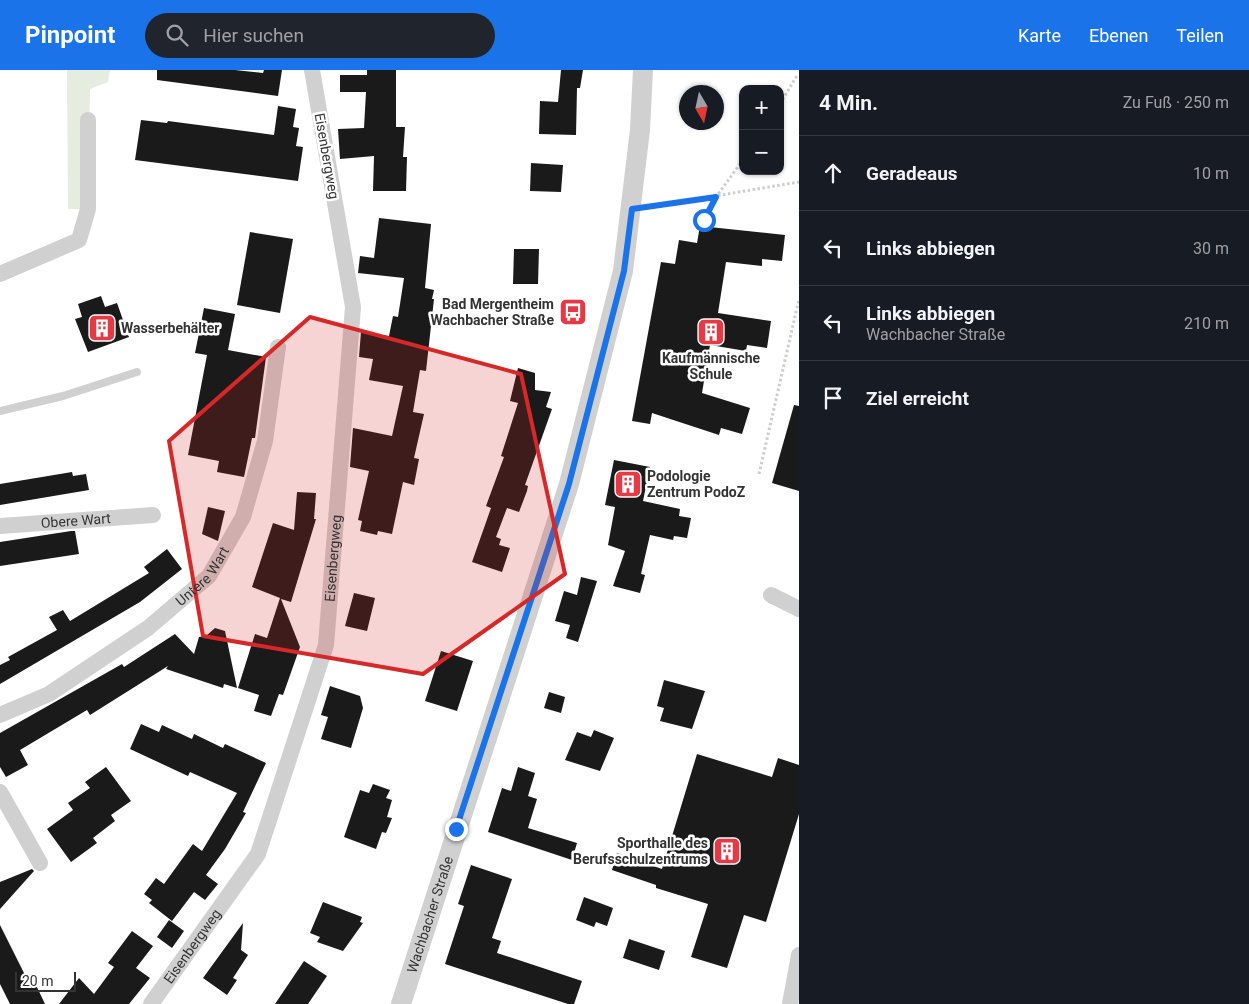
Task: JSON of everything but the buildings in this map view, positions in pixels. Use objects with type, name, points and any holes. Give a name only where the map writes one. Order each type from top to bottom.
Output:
[{"type":"street","name":"Eisenbergweg","points":[[151,1004],[258,854],[326,645],[353,307],[312,70]]},
{"type":"street","name":"Wachbacher Straße","points":[[401,1004],[569,484],[624,271],[632,209],[644,70]]},
{"type":"street","points":[[0,274],[79,240],[88,209],[88,120]]},
{"type":"street","name":"Untere Wart","points":[[0,715],[49,694],[148,628],[209,576],[243,517],[265,442],[278,347]]},
{"type":"street","name":"Obere Wart","points":[[0,526],[153,514]]},
{"type":"street","points":[[771,595],[799,609]]},
{"type":"street","points":[[0,792],[40,863]]},
{"type":"street","points":[[790,1004],[799,955]]},
{"type":"lane","points":[[0,411],[63,396],[137,372]]},
{"type":"path","points":[[784,98],[799,74]]},
{"type":"path","points":[[704,220],[716,197],[739,165]]},
{"type":"path","points":[[632,209],[716,197],[799,182]]},
{"type":"path","points":[[759,474],[799,299]]},
{"type":"highlighted area","points":[[310,317],[521,374],[565,574],[423,674],[203,636],[169,441]]},
{"type":"shaded area","points":[[67,70],[110,70],[108,82],[90,89],[88,209],[68,209]]},
{"type":"place","name":"Bad Mergentheim Wachbacher Straße","points":[[573,312]]},
{"type":"place","name":"Wasserbehälter","points":[[102,328]]},
{"type":"place","name":"Kaufmännische Schule","points":[[711,332]]},
{"type":"place","name":"Podologie Zentrum PodoZ","points":[[628,484]]},
{"type":"place","name":"Sporthalle des Berufsschulzentrums","points":[[727,851]]},
{"type":"route","points":[[456,829],[569,484],[624,271],[632,209],[716,197],[704,220]]}]
